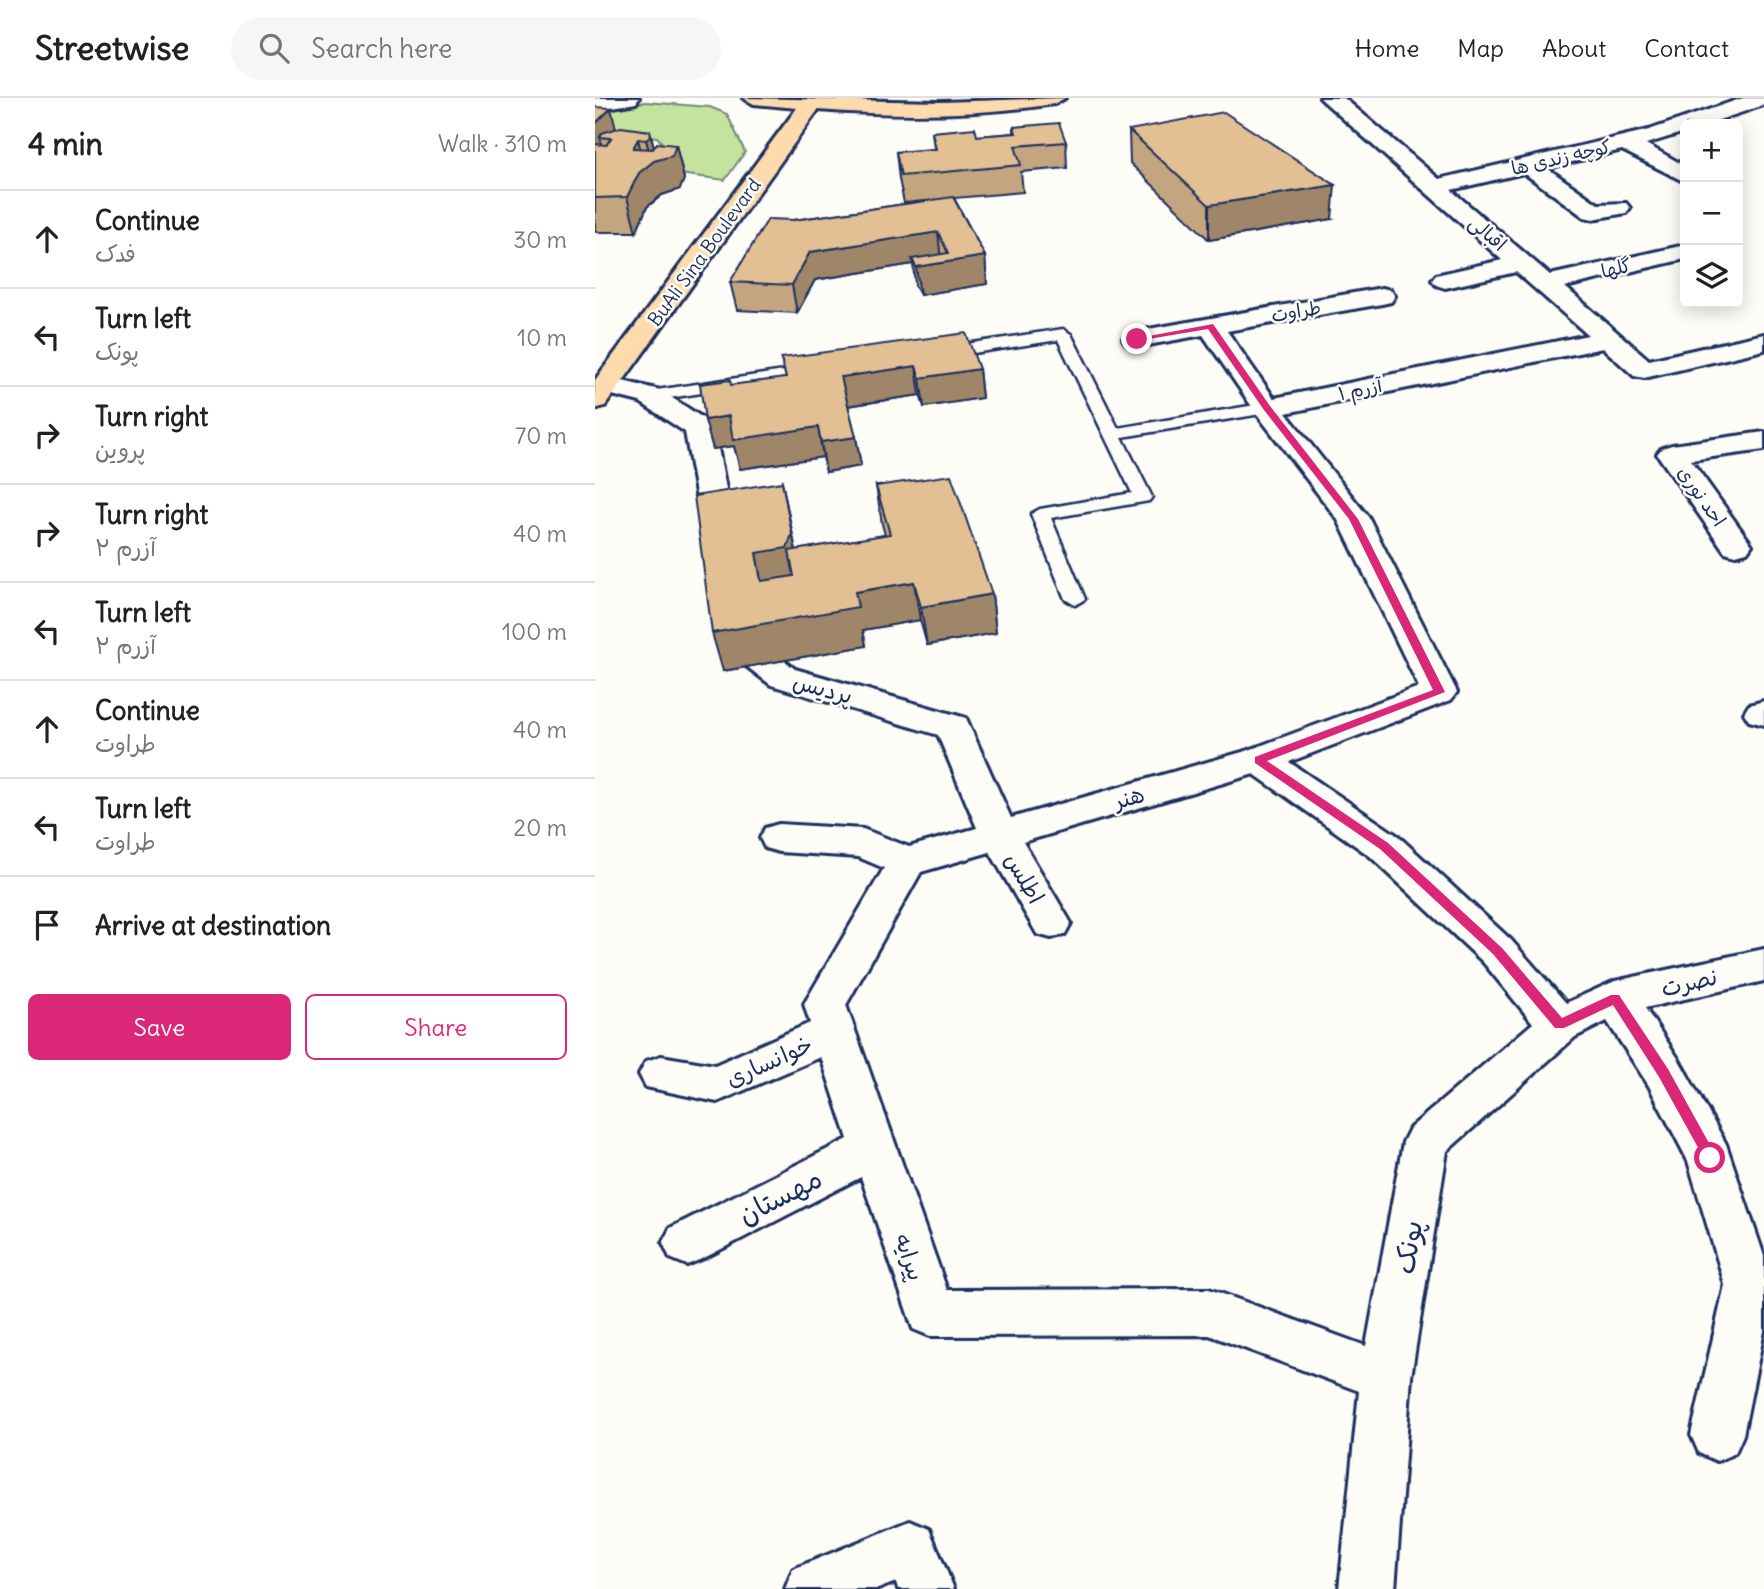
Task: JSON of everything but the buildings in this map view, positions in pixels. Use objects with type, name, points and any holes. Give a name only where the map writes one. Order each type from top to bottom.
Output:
[{"type":"main road","points":[[754,98],[908,110],[957,110],[1054,98]]},
{"type":"main road","name":"BuAli Sina Boulevard","points":[[599,383],[802,102]]},
{"type":"street","points":[[595,104],[628,98]]},
{"type":"street","name":"اقبالی","points":[[1331,98],[1644,370],[1764,342]]},
{"type":"street","name":"کوچه زندی ها","points":[[1701,119],[1764,98]]},
{"type":"street","name":"کوچه زندی ها","points":[[1436,187],[1625,142],[1680,126]]},
{"type":"street","points":[[1625,142],[1680,172]]},
{"type":"street","points":[[1528,165],[1593,212],[1618,208]]},
{"type":"street","name":"گلها","points":[[1546,284],[1680,253]]},
{"type":"street","points":[[1445,279],[1522,263]]},
{"type":"street","name":"طراوت","points":[[1137,339],[1382,296]]},
{"type":"street","points":[[1210,326],[1267,408]]},
{"type":"street","name":"آزرم ۱","points":[[1267,408],[1608,339]]},
{"type":"street","name":"پردیس","points":[[599,383],[650,396],[699,428],[740,645],[783,677],[953,727],[999,834]]},
{"type":"street","name":"هنر","points":[[999,834],[1259,760],[1439,692],[1353,519],[1267,408]]},
{"type":"street","name":"احد نوری","points":[[1736,545],[1672,454],[1764,441]]},
{"type":"street","points":[[1259,760],[1384,846],[1497,951],[1560,1025]]},
{"type":"street","points":[[779,838],[863,843],[907,862],[999,834]]},
{"type":"street","name":"اطلس","points":[[999,834],[1051,923]]},
{"type":"street","name":"پیرایه","points":[[907,862],[825,1004],[930,1313],[1209,1312],[1386,1377]]},
{"type":"street","name":"نصرت","points":[[1615,998],[1764,965]]},
{"type":"street","points":[[1615,998],[1664,1073],[1710,1158],[1748,1285],[1717,1435]]},
{"type":"street","name":"پونک","points":[[1367,1589],[1386,1377],[1426,1142],[1560,1025],[1615,998]]},
{"type":"street","name":"خوانساری","points":[[661,1074],[717,1084],[834,1032]]},
{"type":"street","name":"مهستان","points":[[687,1243],[873,1148]]},
{"type":"street","points":[[813,1589],[910,1548],[926,1589]]},
{"type":"lane","points":[[926,355],[1063,334],[1143,497],[1040,514],[1075,599]]},
{"type":"lane","points":[[650,396],[829,370]]},
{"type":"lane","name":"آزرم ۱","points":[[1112,434],[1267,408]]},
{"type":"green space","points":[[645,102],[710,107],[727,114],[745,152],[725,180],[672,173],[667,149],[657,137],[595,131],[595,110]]},
{"type":"route","points":[[1137,339],[1210,326],[1267,408],[1353,519],[1439,692],[1259,760],[1384,846],[1497,951],[1560,1025],[1615,998],[1664,1073],[1710,1158]]}]
